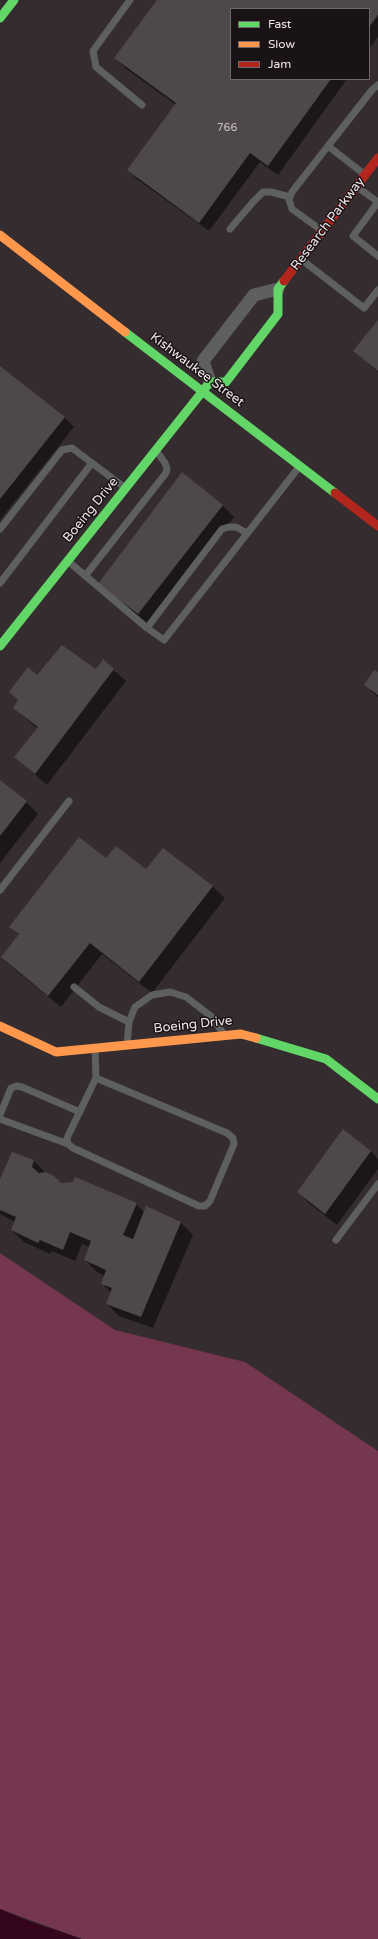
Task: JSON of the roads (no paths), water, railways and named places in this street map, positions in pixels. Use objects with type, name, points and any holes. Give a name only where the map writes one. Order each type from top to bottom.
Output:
[{"type":"main road","points":[[0,18],[14,0]]},
{"type":"main road","name":"Research Parkway","points":[[278,289],[302,260],[378,158]]},
{"type":"main road","name":"Kishwaukee Street","points":[[0,235],[207,386],[300,465],[378,526]]},
{"type":"main road","points":[[207,386],[226,382],[278,314],[278,289]]},
{"type":"main road","name":"Boeing Drive","points":[[0,646],[207,386]]},
{"type":"main road","name":"Boeing Drive","points":[[0,1026],[56,1052],[241,1034],[326,1059],[378,1099]]},
{"type":"street","points":[[207,386],[203,361],[254,294],[278,289]]},
{"type":"lane","points":[[130,0],[93,51],[96,67],[142,105]]},
{"type":"lane","points":[[323,232],[292,209],[290,197],[292,192],[328,146],[378,85]]},
{"type":"lane","points":[[328,146],[365,176]]},
{"type":"lane","points":[[357,187],[378,202],[353,236],[378,256]]},
{"type":"lane","points":[[230,229],[263,192],[271,192],[290,197]]},
{"type":"lane","points":[[302,260],[364,308],[378,290]]},
{"type":"lane","points":[[0,529],[62,450],[72,448],[126,488]]},
{"type":"lane","points":[[85,576],[166,473],[167,469],[165,463],[156,450]]},
{"type":"lane","points":[[0,583],[92,463]]},
{"type":"lane","points":[[68,561],[147,628],[167,642],[247,533],[300,465]]},
{"type":"lane","points":[[147,628],[222,529],[236,527],[247,533]]},
{"type":"lane","points":[[0,890],[69,801]]},
{"type":"lane","points":[[74,988],[99,1007],[129,1022]]},
{"type":"lane","points":[[127,1045],[129,1022],[135,1007],[152,995],[170,992],[186,997],[212,1017],[224,1035]]},
{"type":"lane","points":[[68,1144],[67,1138],[96,1078],[95,1048]]},
{"type":"lane","points":[[0,1119],[68,1144],[73,1148],[199,1206],[205,1206],[210,1201],[234,1144],[233,1138],[227,1132],[96,1078]]},
{"type":"lane","points":[[0,1115],[11,1088],[17,1086],[80,1112]]},
{"type":"lane","points":[[336,1240],[378,1184]]}]
